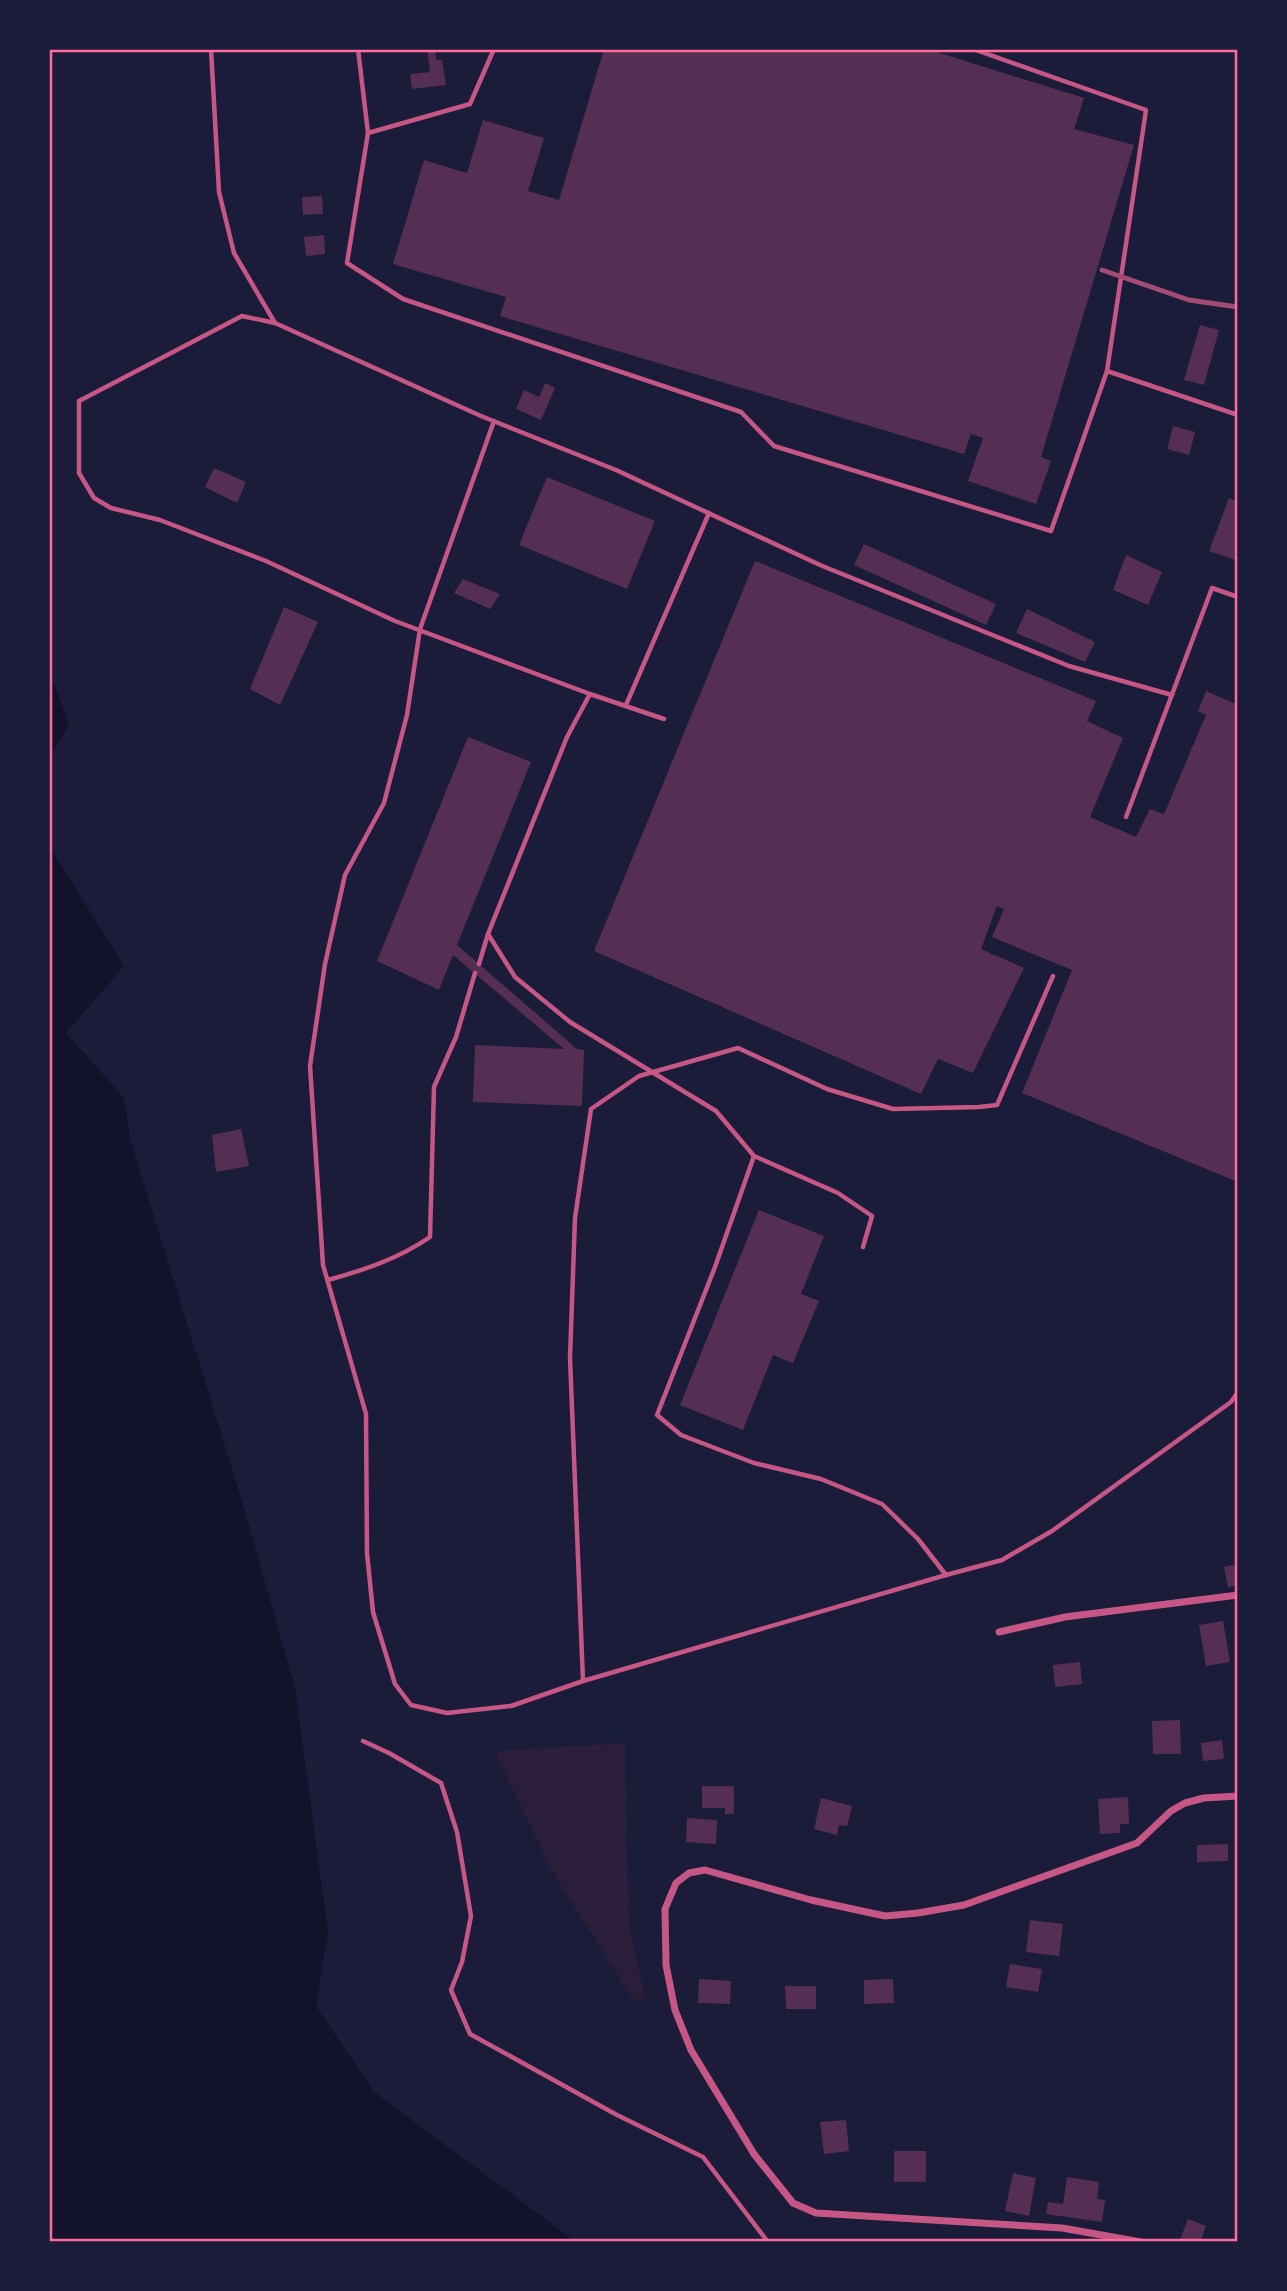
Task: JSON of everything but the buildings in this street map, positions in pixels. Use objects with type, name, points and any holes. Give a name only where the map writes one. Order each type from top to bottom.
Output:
[{"type":"street","points":[[999,1632],[1065,1617],[1238,1595]]},
{"type":"street","points":[[1141,2242],[1062,2228],[816,2213],[793,2203],[754,2154],[691,2050],[675,2010],[666,1965],[664,1909],[676,1883],[689,1873],[705,1870],[811,1900],[885,1916],[964,1905],[1137,1843],[1171,1811],[1185,1803],[1205,1798],[1238,1796]]},
{"type":"lane","points":[[211,49],[219,192],[234,253],[275,323]]},
{"type":"lane","points":[[358,49],[368,133],[347,263],[403,299],[741,412],[775,446],[1051,531],[1107,371],[1146,110],[973,49]]},
{"type":"lane","points":[[368,133],[470,104],[494,49]]},
{"type":"lane","points":[[664,719],[395,621],[266,561],[160,520],[111,508],[94,498],[79,473],[79,401],[242,316],[275,323],[494,421],[616,470],[820,565],[1069,666],[1172,695]]},
{"type":"lane","points":[[1107,371],[1238,415]]},
{"type":"lane","points":[[494,421],[420,629],[407,715],[384,803],[345,875],[325,964],[310,1066],[323,1265],[366,1414],[367,1553],[373,1612],[395,1684],[411,1705],[447,1713],[511,1706],[583,1681],[1002,1560],[1052,1531],[1231,1402],[1238,1392]]},
{"type":"lane","points":[[626,705],[709,513]]},
{"type":"lane","points":[[1126,817],[1212,588],[1238,597]]},
{"type":"lane","points":[[479,964],[488,934],[567,737],[590,694]]},
{"type":"lane","points":[[488,934],[515,977],[570,1022],[716,1111],[754,1156],[838,1193],[872,1216],[863,1247]]},
{"type":"lane","points":[[328,1280],[374,1267],[409,1251],[430,1237],[434,1087],[456,1037],[475,973]]},
{"type":"lane","points":[[583,1681],[570,1358],[575,1218],[591,1109],[639,1076],[738,1048],[827,1089],[893,1109],[997,1105],[1053,976]]},
{"type":"lane","points":[[754,1156],[715,1267],[657,1415],[681,1435],[754,1463],[821,1479],[882,1504],[918,1539],[946,1575]]},
{"type":"lane","points":[[363,1741],[441,1783],[457,1832],[471,1916],[462,1962],[451,1990],[470,2034],[617,2115],[703,2157],[768,2242]]},
{"type":"shaded area","points":[[49,670],[69,724],[49,758]]},
{"type":"shaded area","points":[[49,846],[124,966],[66,1033],[124,1098],[130,1139],[244,1508],[295,1689],[328,1932],[316,2006],[374,2092],[576,2242],[49,2242]]},
{"type":"shaded area","points":[[625,1743],[629,1926],[645,1997],[634,2001],[551,1870],[495,1751]]},
{"type":"railway","points":[[1102,270],[1189,300],[1238,307]]}]
